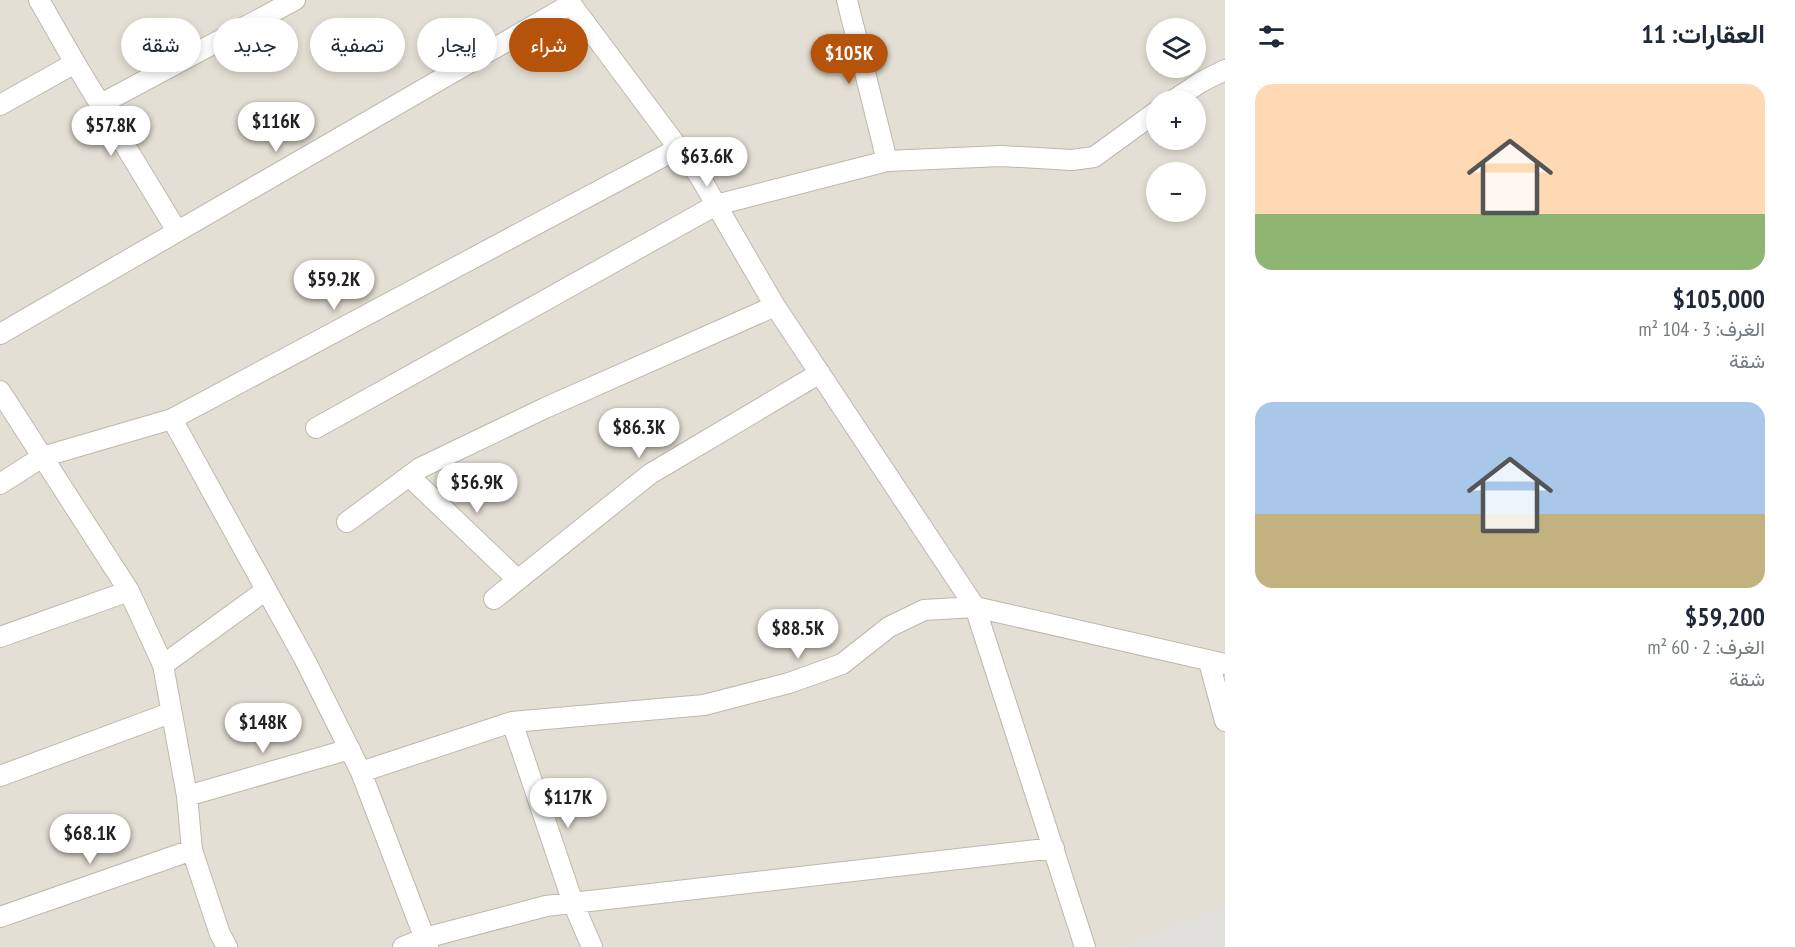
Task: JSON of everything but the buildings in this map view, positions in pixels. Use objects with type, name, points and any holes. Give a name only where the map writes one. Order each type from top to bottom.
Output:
[{"type":"street","points":[[39,0],[177,231]]},
{"type":"street","points":[[101,104],[295,0]]},
{"type":"street","points":[[847,0],[887,161]]},
{"type":"street","points":[[0,334],[570,2],[700,177],[775,306],[975,607],[1084,947]]},
{"type":"street","points":[[0,105],[75,63]]},
{"type":"street","points":[[1189,90],[1225,70]]},
{"type":"street","points":[[316,428],[716,205],[887,161],[1001,156],[1072,160],[1094,157],[1146,119]]},
{"type":"street","points":[[0,484],[42,457],[172,418],[679,148]]},
{"type":"street","points":[[347,522],[420,468],[545,408],[775,306]]},
{"type":"street","points":[[494,599],[650,474],[820,373]]},
{"type":"street","points":[[0,391],[129,591],[163,665],[187,796],[192,850],[220,934],[227,947]]},
{"type":"street","points":[[172,418],[305,660],[350,749],[427,943]]},
{"type":"street","points":[[409,476],[518,580]]},
{"type":"street","points":[[163,665],[266,590]]},
{"type":"street","points":[[0,637],[129,591]]},
{"type":"street","points":[[361,772],[512,722],[704,705],[789,683],[842,664],[889,627],[924,610],[975,607],[1217,663],[1225,721]]},
{"type":"street","points":[[0,776],[170,713]]},
{"type":"street","points":[[512,722],[573,903],[592,947]]},
{"type":"street","points":[[187,796],[350,749]]},
{"type":"street","points":[[403,947],[427,943],[546,906],[1053,848]]},
{"type":"street","points":[[0,917],[192,850]]},
{"type":"shaded area","points":[[0,0],[1225,0],[1225,947],[0,947]]},
{"type":"shaded area","points":[[1225,906],[1225,947],[1130,947],[1128,943]]}]
